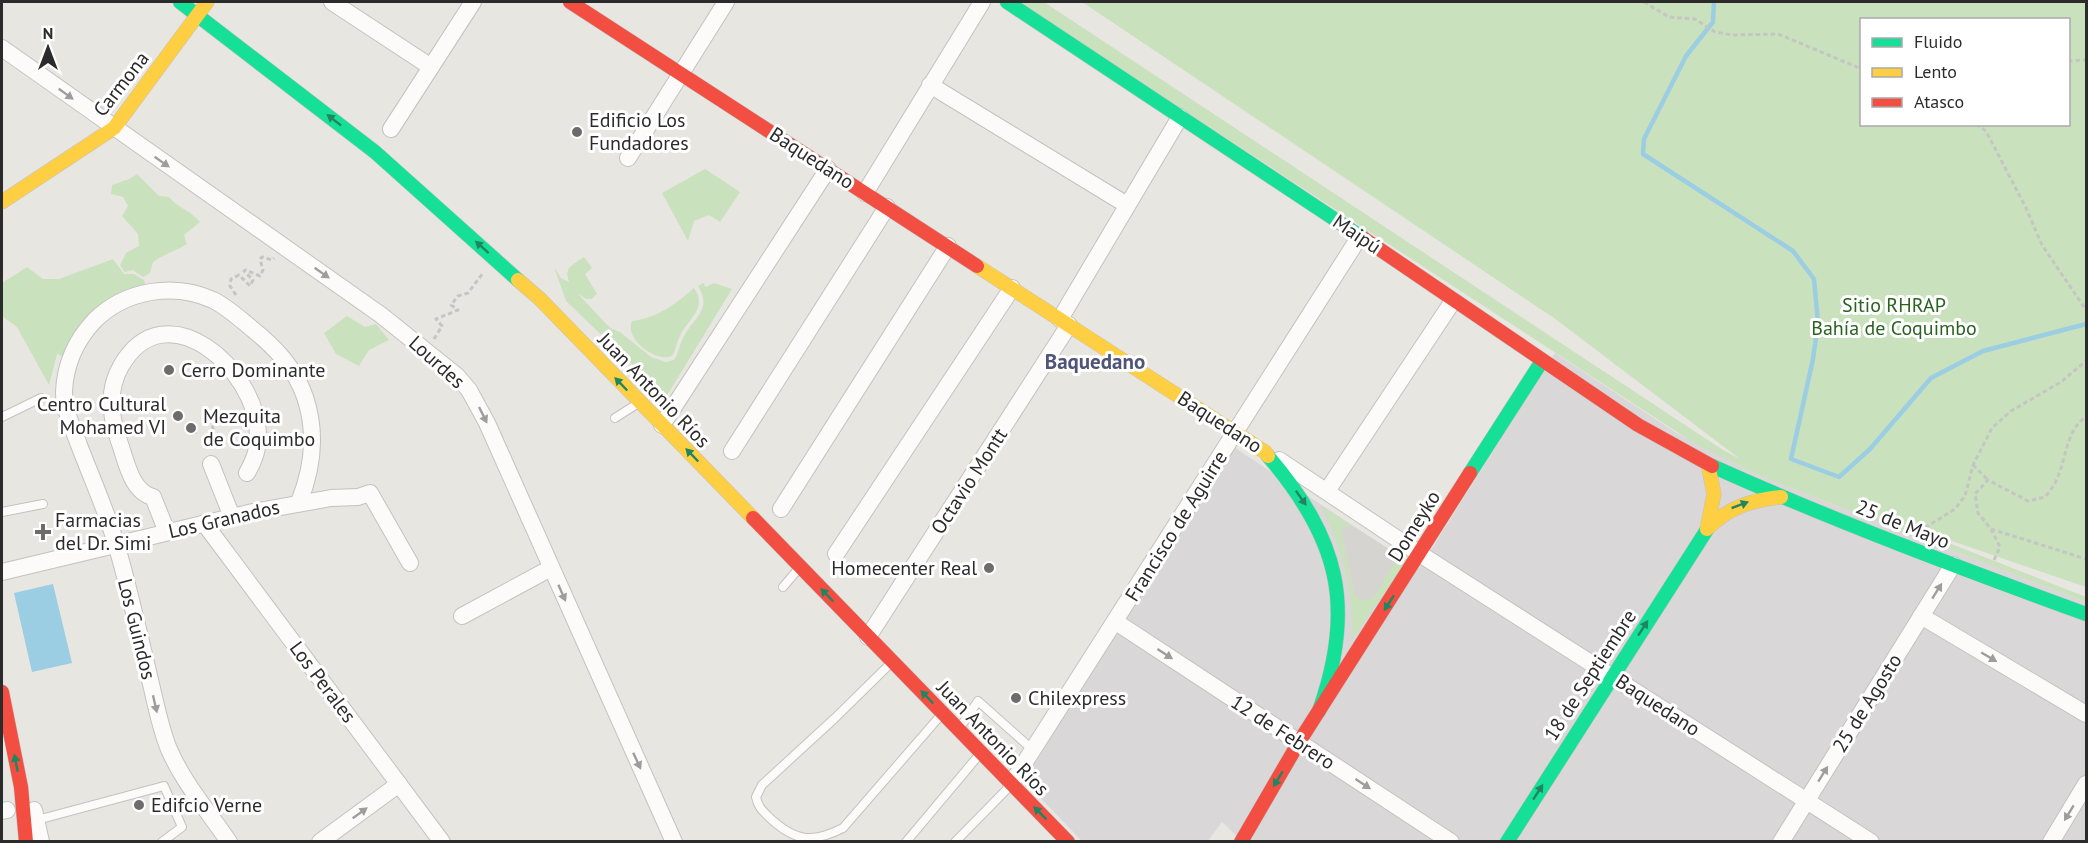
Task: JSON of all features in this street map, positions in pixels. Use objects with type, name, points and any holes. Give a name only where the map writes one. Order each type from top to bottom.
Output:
[{"type":"main road","name":"Juan Antonio Ríos","points":[[180,2],[375,152],[540,299],[1068,842]]},
{"type":"main road","name":"Carmona","points":[[2,202],[114,128],[207,2]]},
{"type":"main road","name":"Baquedano","points":[[570,2],[1265,452]]},
{"type":"main road","name":"Maipú","points":[[1007,2],[1360,236],[1638,425],[1708,464]]},
{"type":"main road","name":"Domeyko","points":[[1241,842],[1299,742],[1542,361]]},
{"type":"main road","name":"Domeyko","points":[[1265,452],[1301,496],[1313,515],[1323,536],[1336,579],[1339,601],[1338,646],[1328,690],[1319,711]]},
{"type":"main road","name":"25 de Mayo","points":[[1708,464],[1910,548],[2086,614]]},
{"type":"main road","name":"18 de Septiembre","points":[[1707,529],[1714,494],[1708,464]]},
{"type":"main road","name":"18 de Septiembre","points":[[1507,842],[1707,529],[1720,515],[1738,506],[1781,496]]},
{"type":"main road","points":[[2,692],[21,787],[26,842]]},
{"type":"street","points":[[332,2],[432,67]]},
{"type":"street","points":[[391,129],[473,2]]},
{"type":"street","points":[[628,158],[726,2]]},
{"type":"street","points":[[865,193],[982,2]]},
{"type":"street","name":"Lourdes","points":[[2,48],[381,315],[457,376],[479,406],[674,842]]},
{"type":"street","points":[[930,86],[1127,205]]},
{"type":"street","name":"Octavio Montt","points":[[868,637],[1065,322],[1127,205],[1180,117]]},
{"type":"street","points":[[662,425],[828,168]]},
{"type":"street","points":[[732,451],[887,207]]},
{"type":"street","name":"Francisco de Aguirre","points":[[1011,784],[1360,236]]},
{"type":"street","points":[[781,509],[948,246]]},
{"type":"street","points":[[836,554],[1012,288]]},
{"type":"street","name":"Los Guindos","points":[[229,842],[182,774],[169,748],[155,707],[117,545],[65,407],[65,379],[73,352],[88,328],[109,309],[134,296],[162,291],[189,292],[216,302],[238,317]]},
{"type":"street","points":[[1327,491],[1453,301]]},
{"type":"street","points":[[238,317],[281,355],[299,382],[305,397],[313,444],[309,474],[299,502]]},
{"type":"street","points":[[166,532],[153,497],[148,496],[134,482],[111,416],[111,397],[116,377],[126,358],[141,343],[159,335],[187,336],[231,368],[249,396],[258,425],[256,454],[247,473]]},
{"type":"street","name":"Baquedano","points":[[1265,452],[1870,842]]},
{"type":"street","points":[[211,464],[232,517]]},
{"type":"street","name":"Los Granados","points":[[2,572],[299,502],[358,497],[370,493],[410,563]]},
{"type":"street","name":"Los Perales","points":[[204,523],[442,842]]},
{"type":"street","name":"25 de Agosto","points":[[1781,842],[1953,565]]},
{"type":"street","points":[[462,616],[551,568]]},
{"type":"street","points":[[1921,616],[2086,714]]},
{"type":"street","name":"12 de Febrero","points":[[1116,622],[1451,842]]},
{"type":"street","points":[[320,842],[399,784]]},
{"type":"street","points":[[2051,842],[2086,784]]},
{"type":"street","points":[[21,787],[32,799],[40,842]]},
{"type":"lane","points":[[2,417],[41,398]]},
{"type":"lane","points":[[615,418],[639,403]]},
{"type":"lane","points":[[2,512],[43,504]]},
{"type":"lane","points":[[783,586],[800,567]]},
{"type":"lane","points":[[892,662],[762,785],[756,797],[762,810],[791,837],[799,840],[815,841],[835,834],[843,828],[942,713]]},
{"type":"lane","points":[[958,730],[978,701],[1033,750]]},
{"type":"lane","points":[[906,842],[981,753]]},
{"type":"lane","points":[[955,842],[1011,784]]},
{"type":"lane","points":[[37,820],[164,786],[182,827],[162,842]]},
{"type":"path","points":[[1644,2],[1668,17],[1695,20],[1713,31],[1732,35],[1779,34],[1860,68]]},
{"type":"path","points":[[2070,62],[2086,60]]},
{"type":"path","points":[[1979,126],[1986,131],[2026,208],[2042,245],[2086,310]]},
{"type":"path","points":[[238,317],[243,305],[230,286],[231,279],[239,275],[250,286],[253,280],[244,271],[260,276],[263,270],[260,259],[262,257],[272,260],[275,257],[267,251]]},
{"type":"path","points":[[426,350],[442,326],[436,319],[458,310],[451,305],[458,296],[468,293],[495,259]]},
{"type":"path","points":[[1910,548],[1923,529],[1955,509],[1965,496],[1973,465],[1992,428],[2011,411],[2061,382],[2086,361]]},
{"type":"path","points":[[1973,465],[1988,480],[2028,501],[2045,497],[2057,480],[2067,448],[2080,421],[2086,417]]},
{"type":"path","points":[[211,418],[214,434]]},
{"type":"path","points":[[186,430],[192,433],[197,432]]},
{"type":"path","points":[[1983,576],[2000,547],[1991,529],[1978,513],[1976,494],[1988,480]]},
{"type":"path","points":[[1991,529],[2086,559]]},
{"type":"shaded area","points":[[1555,353],[1675,432],[1760,476],[2086,602],[2086,841],[1243,842],[1222,822],[1208,841],[1082,841],[1024,781],[1232,446],[1419,569]]},
{"type":"shaded area","points":[[1347,526],[1352,526],[1399,555],[1375,595],[1368,600],[1359,599],[1354,594],[1342,534],[1342,530]]},
{"type":"green space","name":"Sitio RHRAP Bahía de Coquimbo","points":[[1017,2],[1044,2],[1723,450],[1740,459],[1554,318],[1082,2],[2086,2],[2086,587],[1885,518],[2086,597],[2086,602],[1760,476],[1694,443]]},
{"type":"green space","points":[[705,169],[740,192],[720,222],[709,215],[694,221],[688,241],[662,193]]},
{"type":"green space","points":[[137,174],[159,196],[169,197],[200,222],[184,235],[187,244],[153,262],[150,273],[143,277],[133,270],[125,272],[120,265],[126,253],[139,246],[138,234],[122,216],[128,206],[123,197],[111,194],[112,185]]},
{"type":"green space","points":[[584,257],[592,268],[585,274],[597,294],[591,299],[586,299],[578,293],[581,297],[610,328],[620,332],[651,357],[666,362],[674,360],[683,338],[700,314],[703,301],[698,286],[703,283],[706,287],[714,283],[732,289],[666,397],[566,301],[554,267],[561,278],[569,282],[568,269]]},
{"type":"green space","points":[[113,259],[124,274],[134,274],[144,280],[146,289],[123,294],[68,358],[57,354],[49,385],[17,327],[2,316],[2,283],[27,267],[43,279],[59,279]]},
{"type":"green space","points":[[694,288],[698,295],[698,308],[682,332],[672,356],[658,356],[643,348],[633,335],[632,321],[658,314]]},
{"type":"green space","points":[[347,316],[365,327],[376,324],[389,340],[369,350],[359,366],[336,354],[324,333]]},
{"type":"green space","points":[[1320,505],[1352,526],[1347,526],[1342,534],[1354,594],[1365,600],[1372,598],[1399,555],[1407,560],[1351,641],[1349,588],[1341,553]]},
{"type":"water","points":[[53,584],[72,663],[32,672],[14,593]]},
{"type":"waterway","points":[[1714,2],[1713,22],[1686,56],[1644,139],[1643,154],[1793,251],[1814,279],[1818,323],[1813,359],[1791,459],[1839,477],[1870,449],[1931,378],[1983,351],[2086,324]]},
{"type":"traffic: fast","points":[[180,2],[375,152],[518,280]]},
{"type":"traffic: fast","points":[[1007,2],[1363,238]]},
{"type":"traffic: fast","points":[[1470,473],[1542,361]]},
{"type":"traffic: fast","points":[[1268,456],[1311,516],[1325,546],[1334,576],[1338,606],[1337,639],[1319,711]]},
{"type":"traffic: fast","points":[[1712,466],[1851,525],[2086,614]]},
{"type":"traffic: fast","points":[[1507,842],[1708,528]]},
{"type":"traffic: slow","points":[[2,202],[114,128],[207,2]]},
{"type":"traffic: slow","points":[[977,266],[1268,456]]},
{"type":"traffic: slow","points":[[518,280],[540,299],[753,518]]},
{"type":"traffic: slow","points":[[1707,529],[1714,494],[1708,464]]},
{"type":"traffic: slow","points":[[1708,528],[1724,515],[1742,506],[1781,497]]},
{"type":"traffic: jam","points":[[570,2],[977,266]]},
{"type":"traffic: jam","points":[[1363,238],[1638,425],[1712,466]]},
{"type":"traffic: jam","points":[[1241,842],[1299,742],[1470,473]]},
{"type":"traffic: jam","points":[[753,518],[1068,842]]},
{"type":"traffic: jam","points":[[2,692],[21,787],[26,842]]},
{"type":"place","name":"Edificio Los Fundadores","points":[[577,132]]},
{"type":"place","name":"Cerro Dominante","points":[[169,370]]},
{"type":"place","name":"Centro Cultural Mohamed VI","points":[[178,416]]},
{"type":"place","name":"Mezquita de Coquimbo","points":[[191,428]]},
{"type":"place","name":"Farmacias del Dr. Simi","points":[[43,532]]},
{"type":"place","name":"Homecenter Real","points":[[989,568]]},
{"type":"place","name":"Chilexpress","points":[[1016,698]]},
{"type":"place","name":"Edifcio Verne","points":[[139,805]]},
{"type":"district","name":"Baquedano","points":[[1095,361]]}]
